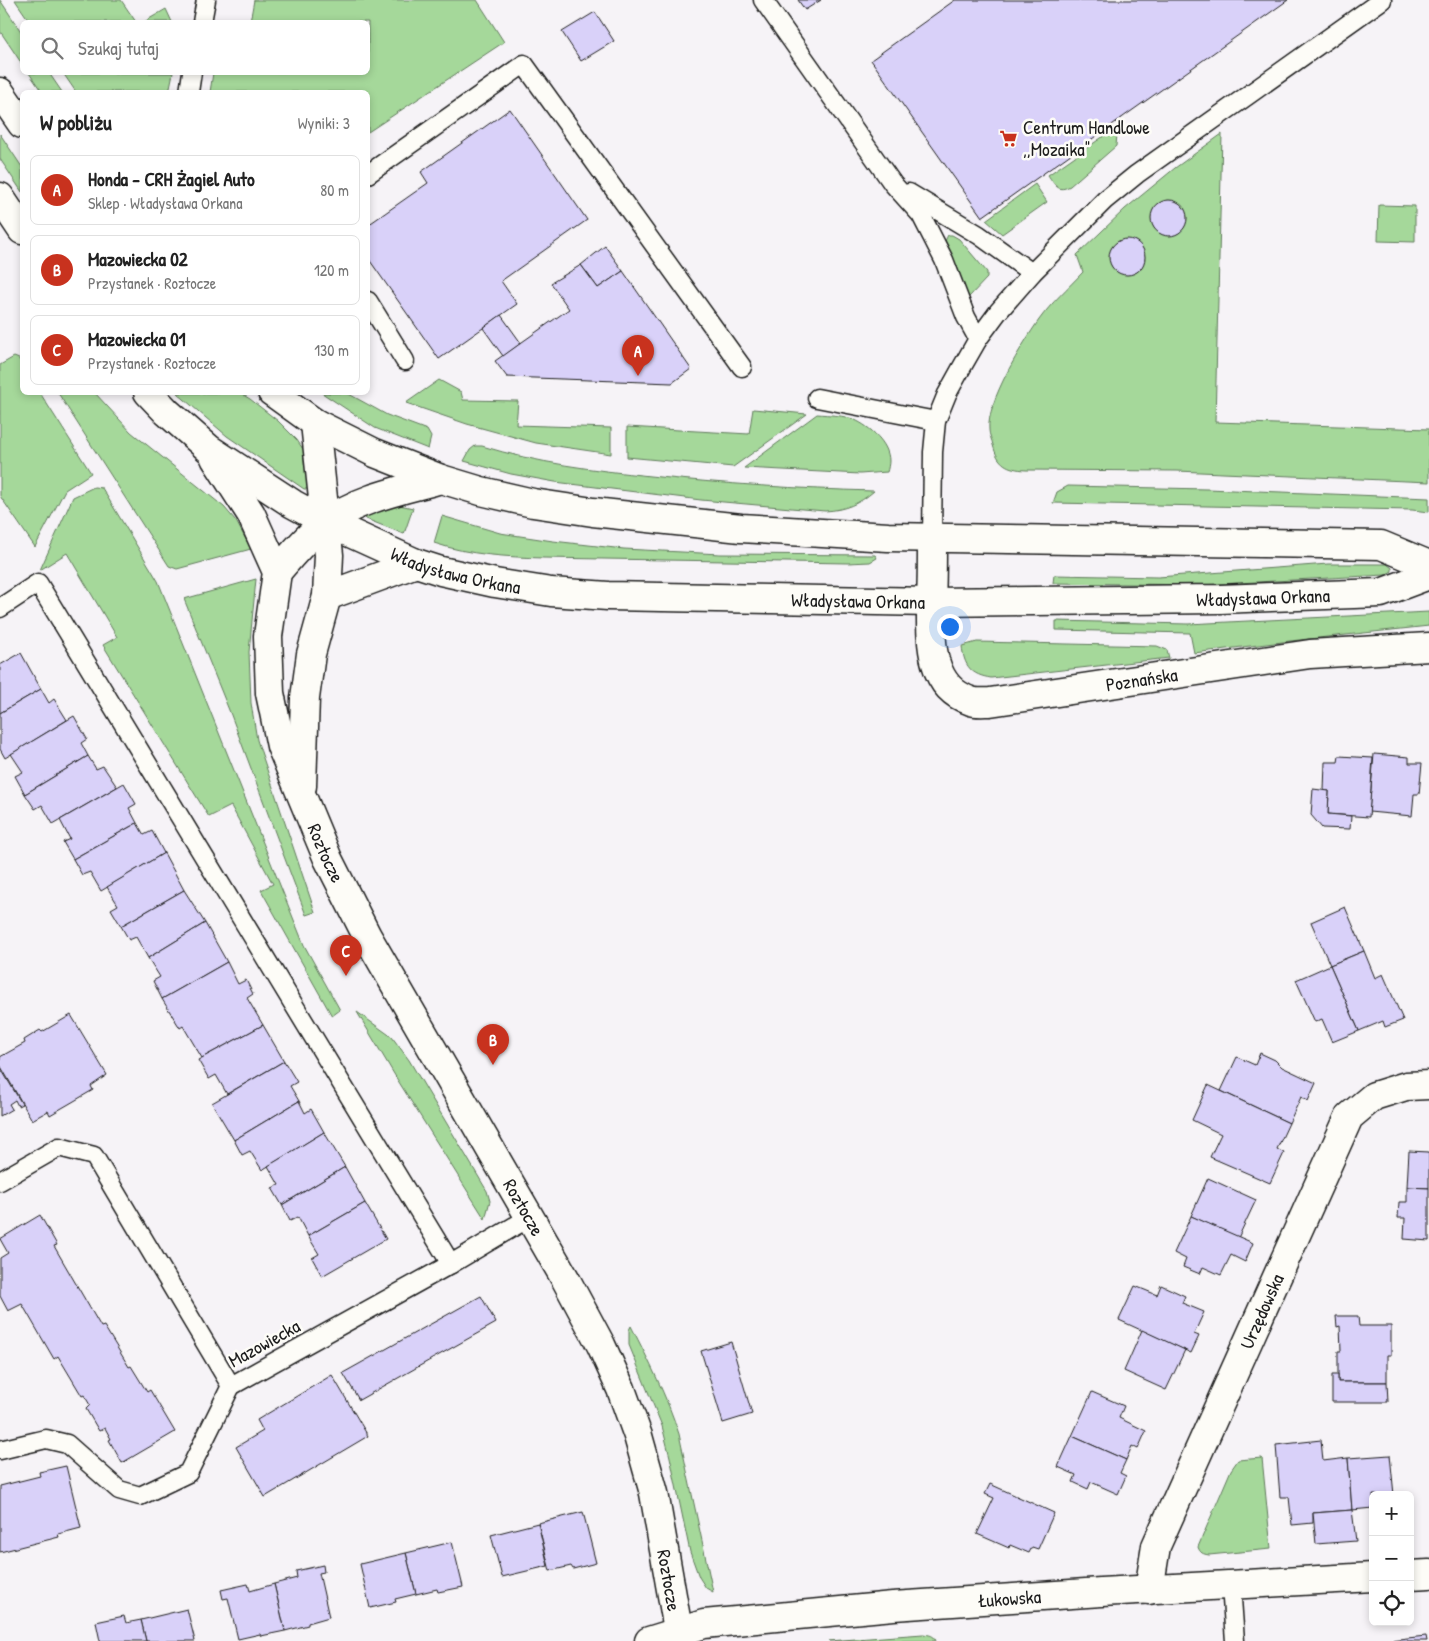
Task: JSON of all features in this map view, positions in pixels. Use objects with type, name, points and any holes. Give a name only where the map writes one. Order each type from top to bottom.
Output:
[{"type":"street","points":[[0,92],[20,121]]},
{"type":"street","points":[[0,196],[20,227]]},
{"type":"street","points":[[151,395],[209,449],[293,504],[326,522]]},
{"type":"street","points":[[276,395],[315,423],[375,453],[441,479],[481,491],[533,503],[593,512],[741,528],[932,539],[1382,545],[1429,566]]},
{"type":"street","name":"Roztocze","points":[[302,797],[305,698],[309,663],[327,596],[329,555],[315,423]]},
{"type":"street","points":[[209,449],[251,514],[277,572],[304,541],[326,522],[351,507],[376,497],[441,479]]},
{"type":"street","name":"Władysława Orkana","points":[[326,522],[416,564],[441,571],[495,583],[551,592],[608,596],[931,602],[1220,599],[1381,593],[1429,575]]},
{"type":"street","name":"Poznańska","points":[[932,539],[931,636],[933,654],[938,673],[954,693],[972,702],[990,702],[1310,654],[1429,647]]},
{"type":"street","points":[[327,596],[416,564]]},
{"type":"street","name":"Roztocze","points":[[277,572],[268,636],[270,693],[281,746],[332,866],[367,936],[530,1217],[601,1345],[633,1421],[645,1457],[655,1501],[679,1637]]},
{"type":"street","name":"Urzędowska","points":[[1149,1590],[1156,1546],[1349,1117],[1374,1096],[1406,1086],[1429,1085]]},
{"type":"street","points":[[1414,1575],[1429,1574]]},
{"type":"street","name":"Łukowska","points":[[649,1641],[679,1637],[704,1624],[893,1606],[1369,1577]]},
{"type":"lane","points":[[202,20],[206,0]]},
{"type":"lane","points":[[764,0],[893,184],[921,215],[944,260],[966,317],[978,339]]},
{"type":"lane","points":[[932,539],[933,452],[936,421],[947,394],[978,339],[998,312],[1032,273],[1104,200],[1137,174],[1382,0]]},
{"type":"lane","points":[[370,173],[524,64],[742,367]]},
{"type":"lane","points":[[189,90],[192,75]]},
{"type":"lane","points":[[893,184],[979,235],[1032,273]]},
{"type":"lane","points":[[370,304],[406,361]]},
{"type":"lane","points":[[817,398],[936,421]]},
{"type":"lane","points":[[0,608],[38,583],[451,1264]]},
{"type":"lane","name":"Mazowiecka","points":[[0,1181],[59,1147],[94,1156],[231,1386],[451,1264],[530,1217]]},
{"type":"lane","points":[[0,1450],[46,1439],[67,1444],[120,1490],[140,1496],[188,1474],[231,1386]]},
{"type":"lane","points":[[1231,1585],[1234,1641]]},
{"type":"green space","points":[[0,0],[20,30],[20,61],[0,31]]},
{"type":"green space","points":[[15,0],[121,0],[135,20],[29,20]]},
{"type":"green space","points":[[254,0],[477,0],[504,42],[370,131],[370,90],[210,90],[213,75],[370,75],[370,20],[250,20]]},
{"type":"green space","points":[[166,9],[171,20],[147,20]]},
{"type":"green space","points":[[30,75],[50,75],[61,90],[41,90]]},
{"type":"green space","points":[[64,75],[173,75],[169,90],[75,90]]},
{"type":"green space","points":[[1114,129],[1117,134],[1116,146],[1070,186],[1062,189],[1055,185],[1048,175]]},
{"type":"green space","points":[[0,134],[20,164],[20,189],[0,159]]},
{"type":"green space","points":[[1222,134],[1215,422],[1429,429],[1429,482],[1177,471],[1026,470],[1009,467],[998,457],[989,430],[993,404],[1015,358],[1039,320],[1083,272],[1077,255],[1125,209],[1175,168]]},
{"type":"green space","points":[[1035,184],[1047,202],[1002,234],[986,220]]},
{"type":"green space","points":[[1379,205],[1415,206],[1415,242],[1378,241]]},
{"type":"green space","points":[[948,235],[959,239],[987,272],[987,278],[969,297],[963,298],[946,246],[945,241]]},
{"type":"green space","points":[[14,357],[19,359],[20,395],[41,395],[91,473],[65,490],[35,547],[0,496],[0,365]]},
{"type":"green space","points":[[439,380],[461,392],[463,400],[518,401],[516,425],[611,428],[611,454],[536,443],[467,424],[406,403]]},
{"type":"green space","points":[[59,395],[97,395],[131,432],[224,507],[236,521],[251,549],[177,569],[169,566]]},
{"type":"green space","points":[[179,395],[243,395],[250,399],[278,421],[297,440],[310,460],[308,489],[304,489],[227,436]]},
{"type":"green space","points":[[325,395],[351,395],[387,415],[427,430],[431,437],[428,449],[375,428]]},
{"type":"green space","points":[[753,409],[807,414],[733,467],[627,457],[627,427],[749,434]]},
{"type":"green space","points":[[817,414],[851,418],[872,431],[886,448],[889,462],[887,472],[860,474],[744,468]]},
{"type":"green space","points":[[475,446],[544,461],[629,474],[762,486],[874,491],[851,506],[825,511],[701,500],[555,482],[511,474],[464,461],[470,450]]},
{"type":"green space","points":[[1068,486],[1207,489],[1429,498],[1429,512],[1412,510],[1053,503],[1057,492]]},
{"type":"green space","points":[[94,487],[102,488],[158,581],[304,945],[340,1010],[332,1016],[261,890],[273,884],[231,806],[209,817],[103,645],[117,637],[67,553],[40,570],[73,497]]},
{"type":"green space","points":[[395,504],[413,508],[404,534],[366,519],[363,515]]},
{"type":"green space","points":[[442,516],[500,533],[624,549],[720,554],[875,555],[877,558],[870,562],[848,563],[502,556],[474,553],[434,543]]},
{"type":"green space","points":[[1328,564],[1387,564],[1392,568],[1392,571],[1385,575],[1201,585],[1053,583],[1054,575],[1158,577]]},
{"type":"green space","points":[[256,579],[249,652],[251,703],[257,740],[315,912],[306,915],[231,715],[184,599]]},
{"type":"green space","points":[[1429,612],[1429,626],[1194,653],[1190,633],[1056,630],[1056,621],[1188,624]]},
{"type":"green space","points":[[977,642],[1157,646],[1167,650],[1169,658],[991,678],[978,675],[970,668],[965,659],[962,646]]},
{"type":"green space","points":[[357,1012],[392,1037],[409,1060],[487,1191],[490,1201],[485,1219],[397,1079]]},
{"type":"green space","points":[[631,1326],[663,1393],[679,1434],[713,1592],[706,1588],[699,1577],[690,1552],[662,1426],[629,1345],[629,1330]]},
{"type":"green space","points":[[1262,1458],[1271,1549],[1209,1555],[1202,1553],[1198,1547],[1231,1470],[1238,1460]]},
{"type":"green space","points":[[923,1634],[933,1636],[936,1641],[829,1641]]},
{"type":"building","points":[[798,0],[821,0],[805,10]]},
{"type":"building","name":"Centrum Handlowe ,,Mozaika\"","points":[[955,0],[1288,0],[982,217],[871,60]]},
{"type":"building","points":[[595,12],[614,41],[581,61],[562,32]]},
{"type":"building","points":[[510,109],[587,220],[501,281],[517,304],[439,359],[370,261],[370,224],[428,183],[421,172]]},
{"type":"building","points":[[1169,200],[1176,201],[1182,205],[1186,211],[1186,225],[1182,231],[1176,235],[1169,236],[1162,235],[1156,231],[1152,225],[1151,218],[1152,211],[1156,205],[1162,201]]},
{"type":"building","points":[[1127,239],[1134,240],[1140,244],[1144,250],[1144,264],[1140,270],[1134,274],[1127,275],[1120,274],[1114,270],[1110,264],[1109,257],[1110,250],[1114,244],[1120,240]]},
{"type":"building","points":[[605,246],[623,271],[598,288],[581,265]]},
{"type":"building","points":[[581,265],[598,288],[623,271],[691,369],[672,383],[507,377],[495,361],[569,309],[551,283]]},
{"type":"building","points":[[501,315],[521,343],[503,356],[483,328]]},
{"type":"building","points":[[21,653],[41,689],[0,713],[0,665]]},
{"type":"building","points":[[41,689],[49,703],[54,699],[67,720],[5,758],[0,749],[0,713]]},
{"type":"building","points":[[74,716],[87,739],[81,743],[88,756],[25,794],[15,776],[23,772],[11,754]]},
{"type":"building","points":[[1374,754],[1409,757],[1409,763],[1422,763],[1419,794],[1414,794],[1412,816],[1369,812]]},
{"type":"building","points":[[88,756],[96,769],[103,766],[117,787],[53,824],[42,805],[35,809],[25,794]]},
{"type":"building","points":[[1339,756],[1373,758],[1369,817],[1328,814],[1329,791],[1324,791],[1325,762],[1338,762]]},
{"type":"building","points":[[124,783],[136,804],[129,808],[137,823],[73,859],[63,842],[70,839],[60,820]]},
{"type":"building","points":[[1313,789],[1329,791],[1328,814],[1351,816],[1350,829],[1322,828],[1311,815]]},
{"type":"building","points":[[137,823],[144,835],[152,831],[164,853],[101,891],[90,872],[82,875],[73,859]]},
{"type":"building","points":[[164,853],[184,890],[121,926],[111,909],[118,905],[107,887]]},
{"type":"building","points":[[184,890],[205,923],[148,958],[136,937],[129,940],[121,926]]},
{"type":"building","points":[[1345,907],[1364,951],[1330,965],[1311,922]]},
{"type":"building","points":[[205,923],[227,962],[162,999],[153,981],[160,977],[148,958]]},
{"type":"building","points":[[1364,951],[1375,978],[1383,974],[1403,1020],[1385,1027],[1383,1021],[1359,1031],[1330,965]]},
{"type":"building","points":[[227,962],[238,984],[246,980],[253,994],[247,998],[263,1025],[202,1058],[183,1026],[180,1028],[162,999]]},
{"type":"building","points":[[1330,965],[1359,1031],[1332,1042],[1322,1019],[1315,1022],[1296,980]]},
{"type":"building","points":[[71,1015],[107,1075],[91,1086],[93,1090],[50,1115],[48,1111],[32,1120],[0,1065],[0,1057],[25,1043],[24,1040],[40,1030],[42,1032]]},
{"type":"building","points":[[263,1025],[284,1061],[227,1094],[216,1075],[209,1079],[198,1060]]},
{"type":"building","points":[[1260,1053],[1275,1060],[1282,1067],[1316,1083],[1308,1101],[1301,1097],[1289,1123],[1221,1091],[1237,1057],[1255,1065]]},
{"type":"building","points":[[284,1061],[297,1082],[290,1086],[299,1101],[234,1140],[212,1103]]},
{"type":"building","points":[[0,1067],[22,1104],[18,1106],[15,1100],[9,1104],[12,1109],[0,1116]]},
{"type":"building","points":[[1208,1085],[1289,1123],[1277,1149],[1284,1153],[1270,1183],[1210,1157],[1221,1134],[1192,1120]]},
{"type":"building","points":[[299,1101],[305,1113],[311,1109],[324,1132],[262,1170],[250,1151],[242,1155],[234,1140]]},
{"type":"building","points":[[324,1132],[345,1167],[282,1205],[272,1188],[279,1185],[268,1166]]},
{"type":"building","points":[[1409,1151],[1429,1152],[1429,1188],[1407,1187]]},
{"type":"building","points":[[345,1167],[365,1203],[308,1236],[298,1217],[290,1221],[282,1205]]},
{"type":"building","points":[[1208,1178],[1256,1200],[1238,1238],[1191,1216]]},
{"type":"building","points":[[1407,1187],[1429,1188],[1429,1241],[1404,1239],[1405,1218],[1398,1218],[1399,1202],[1407,1202]]},
{"type":"building","points":[[365,1203],[386,1239],[322,1276],[312,1258],[319,1254],[308,1236]]},
{"type":"building","points":[[40,1215],[57,1245],[54,1246],[101,1327],[104,1326],[147,1392],[150,1390],[175,1432],[122,1463],[109,1440],[111,1439],[105,1428],[99,1431],[86,1409],[90,1405],[84,1395],[82,1396],[58,1356],[54,1359],[22,1304],[8,1311],[0,1296],[0,1258],[8,1253],[0,1239]]},
{"type":"building","points":[[1191,1216],[1253,1243],[1245,1262],[1231,1255],[1221,1275],[1203,1267],[1200,1274],[1183,1267],[1186,1259],[1174,1253]]},
{"type":"building","points":[[1161,1285],[1185,1296],[1182,1303],[1204,1312],[1194,1334],[1199,1336],[1191,1353],[1119,1320],[1135,1286],[1157,1295]]},
{"type":"building","points":[[481,1296],[496,1323],[359,1400],[343,1373]]},
{"type":"building","points":[[1336,1316],[1358,1316],[1359,1326],[1391,1326],[1391,1355],[1387,1355],[1387,1382],[1338,1382],[1338,1351],[1341,1351],[1340,1326],[1337,1327]]},
{"type":"building","points":[[1142,1330],[1185,1350],[1166,1390],[1124,1371]]},
{"type":"building","points":[[731,1342],[752,1414],[723,1423],[701,1351]]},
{"type":"building","points":[[332,1375],[368,1436],[265,1497],[236,1447],[263,1431],[257,1420]]},
{"type":"building","points":[[1332,1375],[1338,1375],[1338,1382],[1387,1382],[1388,1402],[1332,1402]]},
{"type":"building","points":[[1092,1392],[1124,1406],[1119,1418],[1146,1431],[1138,1449],[1132,1446],[1126,1460],[1072,1436]]},
{"type":"building","points":[[1072,1436],[1126,1460],[1120,1473],[1126,1476],[1118,1494],[1091,1482],[1088,1489],[1073,1482],[1076,1475],[1058,1467]]},
{"type":"building","points":[[1321,1440],[1323,1461],[1348,1458],[1352,1510],[1313,1513],[1313,1523],[1292,1525],[1289,1497],[1280,1497],[1276,1445]]},
{"type":"building","points":[[1390,1455],[1394,1491],[1369,1491],[1369,1508],[1352,1510],[1348,1458]]},
{"type":"building","points":[[66,1466],[81,1528],[58,1534],[59,1537],[0,1552],[0,1486],[40,1476],[39,1472]]},
{"type":"building","points":[[990,1484],[1054,1513],[1038,1549],[1032,1547],[1029,1553],[1010,1545],[1009,1548],[977,1534],[994,1498],[985,1494]]},
{"type":"building","points":[[1352,1510],[1356,1541],[1316,1544],[1313,1513]]},
{"type":"building","points":[[583,1512],[596,1563],[573,1569],[571,1566],[550,1571],[538,1523]]},
{"type":"building","points":[[538,1523],[548,1566],[502,1577],[491,1535]]},
{"type":"building","points":[[452,1542],[463,1587],[438,1592],[437,1589],[416,1594],[406,1553]]},
{"type":"building","points":[[406,1553],[416,1594],[395,1599],[396,1602],[370,1608],[360,1564]]},
{"type":"building","points":[[323,1565],[324,1572],[319,1573],[329,1617],[285,1631],[274,1584],[297,1578],[296,1571]]},
{"type":"building","points":[[248,1584],[250,1591],[274,1584],[285,1631],[238,1639],[228,1598],[223,1599],[221,1590]]},
{"type":"building","points":[[187,1609],[195,1641],[146,1641],[141,1620]]},
{"type":"building","points":[[124,1616],[126,1623],[141,1620],[146,1641],[100,1641],[96,1622]]},
{"type":"building","points":[[1426,1636],[1427,1641],[1380,1641]]},
{"type":"place","name":"Centrum Handlowe ,,Mozaika\"","points":[[1009,138]]},
{"type":"place","name":"Honda - CRH Żagiel Auto","points":[[638,376]]},
{"type":"place","name":"Mazowiecka 01","points":[[346,976]]},
{"type":"place","name":"Mazowiecka 02","points":[[493,1065]]}]
